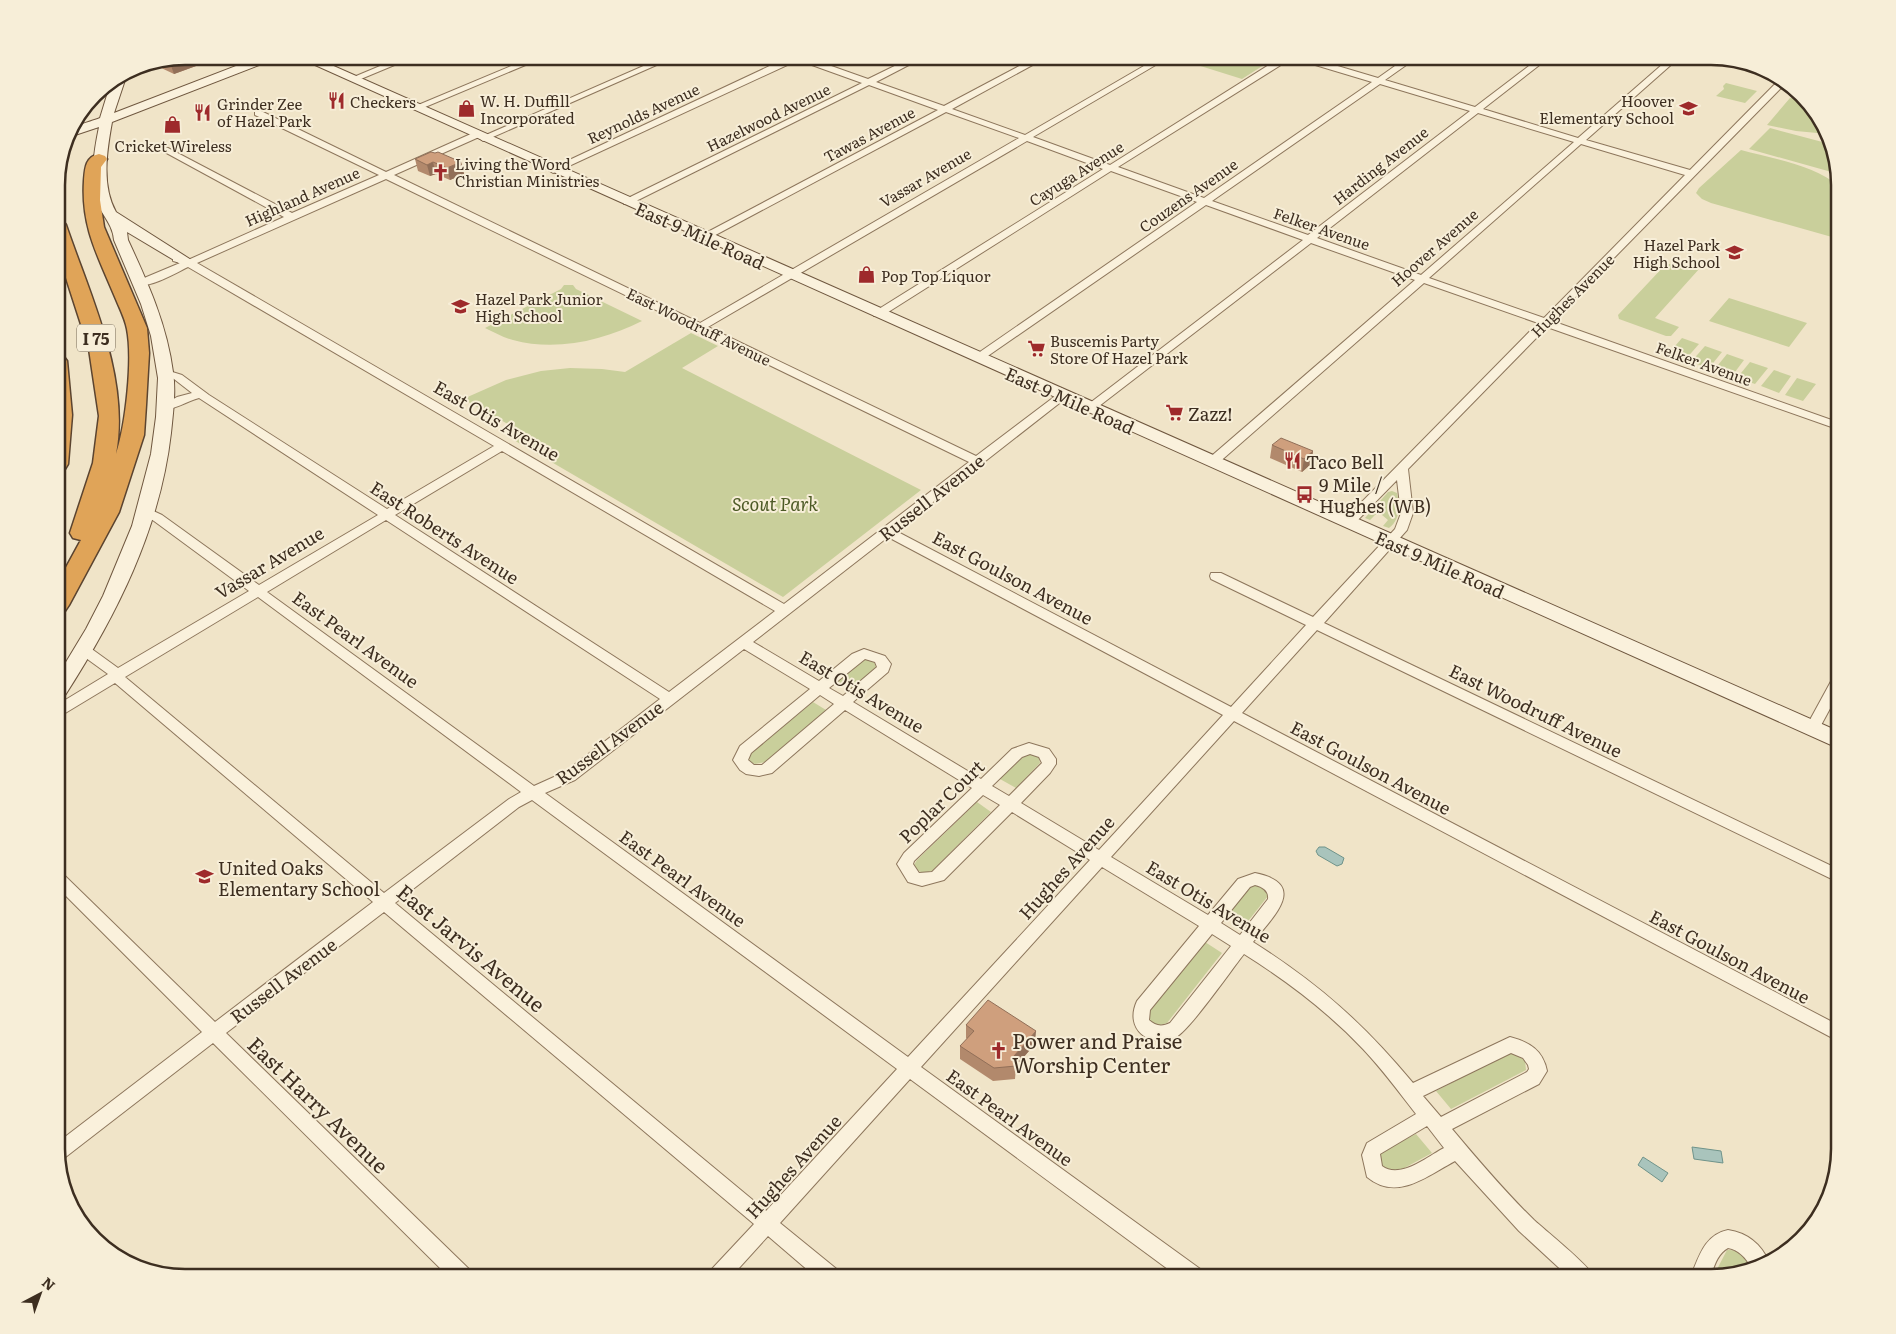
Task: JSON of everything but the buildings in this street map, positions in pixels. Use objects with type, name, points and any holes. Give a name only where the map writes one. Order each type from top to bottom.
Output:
[{"type":"highway","points":[[65,589],[108,512],[133,435],[136,405],[139,352],[137,328],[96,227],[91,200],[93,166],[99,159]]},
{"type":"highway","name":"I 75","points":[[65,250],[90,318],[103,367],[109,418],[105,456],[92,506],[65,574]]},
{"type":"main road","points":[[78,130],[249,65]]},
{"type":"main road","name":"East 9 Mile Road","points":[[321,65],[553,170],[1831,737]]},
{"type":"main road","points":[[116,88],[112,96],[99,159],[102,166],[100,183],[102,198],[108,212],[122,232],[189,263]]},
{"type":"main road","points":[[112,96],[139,101],[162,98]]},
{"type":"main road","points":[[65,678],[84,650],[133,548],[156,474],[163,434],[166,373],[155,320],[122,232],[107,209]]},
{"type":"street","points":[[353,79],[389,65]]},
{"type":"street","points":[[416,108],[521,65]]},
{"type":"street","name":"Highland Avenue","points":[[141,283],[386,174],[654,65]]},
{"type":"street","name":"Reynolds Avenue","points":[[553,170],[780,65]]},
{"type":"street","name":"Felker Avenue","points":[[820,65],[1831,424]]},
{"type":"street","name":"Hazelwood Avenue","points":[[627,202],[903,65]]},
{"type":"street","name":"Tawas Avenue","points":[[705,237],[1028,65]]},
{"type":"street","name":"Vassar Avenue","points":[[700,327],[1151,65]]},
{"type":"street","name":"Cayuga Avenue","points":[[878,314],[1275,65]]},
{"type":"street","points":[[1323,65],[1692,174]]},
{"type":"street","name":"Couzens Avenue","points":[[978,358],[1403,65]]},
{"type":"street","name":"Harding Avenue","points":[[1090,408],[1535,65]]},
{"type":"street","name":"Hoover Avenue","points":[[1212,462],[1667,65]]},
{"type":"street","name":"Hughes Avenue","points":[[1348,523],[1779,86]]},
{"type":"street","name":"East Woodruff Avenue","points":[[258,113],[977,461]]},
{"type":"street","points":[[165,150],[292,217]]},
{"type":"street","name":"East Otis Avenue","points":[[189,263],[784,610]]},
{"type":"street","name":"East Roberts Avenue","points":[[166,373],[178,377],[201,394],[670,699]]},
{"type":"street","points":[[165,408],[181,399],[201,394]]},
{"type":"street","name":"Russell Avenue","points":[[65,1146],[514,803],[531,792],[570,776],[1062,396]]},
{"type":"street","name":"Vassar Avenue","points":[[65,707],[502,446]]},
{"type":"street","name":"Hughes Avenue","points":[[725,1269],[1403,527],[1407,513],[1402,468]]},
{"type":"street","name":"East Pearl Avenue","points":[[145,512],[158,518],[1184,1269]]},
{"type":"street","name":"East Goulson Avenue","points":[[886,531],[1831,1030]]},
{"type":"street","name":"East Woodruff Avenue","points":[[1216,576],[1831,873]]},
{"type":"street","name":"East Otis Avenue","points":[[743,642],[1242,944],[1305,986],[1350,1024],[1411,1093],[1495,1195],[1574,1269]]},
{"type":"street","name":"East Jarvis Avenue","points":[[84,650],[96,657],[118,676],[122,683],[158,714],[822,1269]]},
{"type":"street","points":[[864,654],[880,659],[884,664],[884,669],[844,703],[767,768],[754,771],[743,765],[740,760],[746,750],[857,657],[864,654]]},
{"type":"street","points":[[1812,729],[1831,694]]},
{"type":"street","name":"Poplar Court","points":[[1029,748],[1044,754],[1049,759],[1049,764],[1010,804],[938,876],[930,880],[921,881],[914,879],[907,872],[905,864],[909,857],[1023,750],[1029,748]]},
{"type":"street","points":[[1255,879],[1268,882],[1276,891],[1276,901],[1242,944],[1176,1028],[1166,1034],[1151,1032],[1140,1022],[1139,1016],[1143,1006],[1244,883],[1255,879]]},
{"type":"street","name":"East Harry Avenue","points":[[65,887],[455,1269]]},
{"type":"street","points":[[1411,1093],[1510,1046],[1519,1047],[1534,1058],[1538,1071],[1533,1078],[1373,1149],[1371,1155],[1374,1171],[1387,1180],[1395,1181],[1405,1178],[1458,1150]]},
{"type":"street","points":[[1704,1269],[1716,1244],[1722,1241],[1733,1240],[1754,1254],[1757,1260]]},
{"type":"green space","points":[[1197,65],[1264,65],[1242,79]]},
{"type":"green space","points":[[1726,83],[1757,91],[1745,103],[1716,96],[1724,89],[1723,86]]},
{"type":"green space","points":[[1790,98],[1793,98],[1811,119],[1819,133],[1796,131],[1767,125]]},
{"type":"green space","points":[[1770,128],[1823,142],[1830,172],[1749,149]]},
{"type":"green space","points":[[1741,150],[1805,168],[1831,180],[1831,237],[1711,203],[1702,199],[1696,193],[1699,188]]},
{"type":"green space","points":[[1679,262],[1700,268],[1655,318],[1679,327],[1671,336],[1666,336],[1619,319],[1618,315],[1665,265]]},
{"type":"green space","points":[[564,285],[573,285],[576,289],[642,321],[596,339],[546,345],[513,340],[485,328],[561,289]]},
{"type":"green space","points":[[1729,298],[1807,323],[1789,347],[1709,321]]},
{"type":"green space","name":"Scout Park","points":[[691,333],[718,346],[682,368],[921,490],[783,597],[512,439],[522,432],[463,399],[506,380],[541,371],[570,368],[625,372]]},
{"type":"green space","points":[[1682,338],[1699,344],[1685,360],[1668,354]]},
{"type":"green space","points":[[1705,346],[1722,352],[1709,368],[1691,362]]},
{"type":"green space","points":[[1727,354],[1744,360],[1732,376],[1714,370]]},
{"type":"green space","points":[[1750,362],[1768,368],[1755,384],[1737,378]]},
{"type":"green space","points":[[1774,370],[1791,376],[1779,393],[1761,386]]},
{"type":"green space","points":[[1797,378],[1816,384],[1803,401],[1785,395]]},
{"type":"green space","points":[[1388,492],[1397,493],[1399,503],[1397,517],[1393,525],[1389,528],[1383,526],[1388,520],[1382,515],[1375,515],[1370,520],[1365,518]]},
{"type":"green space","points":[[864,659],[875,662],[876,668],[851,689],[837,681]]},
{"type":"green space","points":[[813,702],[826,710],[765,762],[755,764],[750,762],[749,757],[751,753]]},
{"type":"green space","points":[[1030,753],[1039,757],[1040,763],[1016,788],[1000,779],[1024,756]]},
{"type":"green space","points":[[977,802],[991,812],[932,871],[923,873],[917,870],[914,865],[917,860]]},
{"type":"green space","points":[[1255,885],[1265,889],[1268,896],[1245,925],[1227,914],[1249,887]]},
{"type":"green space","points":[[1205,942],[1222,953],[1167,1023],[1157,1026],[1148,1020],[1149,1011]]},
{"type":"green space","points":[[1515,1053],[1525,1061],[1526,1070],[1451,1109],[1436,1091],[1507,1054]]},
{"type":"green space","points":[[1416,1134],[1432,1153],[1397,1172],[1392,1172],[1380,1166],[1378,1156],[1382,1151]]},
{"type":"green space","points":[[1727,1250],[1742,1254],[1748,1263],[1726,1268],[1717,1269]]},
{"type":"water","points":[[1319,847],[1325,847],[1344,858],[1342,864],[1337,866],[1318,855],[1316,851]]},
{"type":"water","points":[[1692,1147],[1721,1151],[1723,1163],[1694,1159]]},
{"type":"water","points":[[1643,1157],[1668,1173],[1662,1182],[1638,1165]]},
{"type":"place","name":"Checkers","points":[[336,101]]},
{"type":"place","name":"W. H. Duffill Incorporated","points":[[466,109]]},
{"type":"place","name":"Hoover Elementary School","points":[[1688,109]]},
{"type":"place","name":"Grinder Zee of Hazel Park","points":[[203,112]]},
{"type":"place","name":"Cricket Wireless","points":[[173,124]]},
{"type":"place","name":"Living the Word Christian Ministries","points":[[441,172]]},
{"type":"place","name":"Hazel Park High School","points":[[1734,253]]},
{"type":"place","name":"Pop Top Liquor","points":[[867,275]]},
{"type":"place","name":"Hazel Park Junior High School","points":[[461,307]]},
{"type":"place","name":"Buscemis Party Store Of Hazel Park","points":[[1036,349]]},
{"type":"place","name":"Zazz!","points":[[1174,413]]},
{"type":"place","name":"Taco Bell","points":[[1292,461]]},
{"type":"place","name":"9 Mile / Hughes (WB)","points":[[1305,494]]},
{"type":"place","name":"United Oaks Elementary School","points":[[204,877]]},
{"type":"place","name":"Power and Praise Worship Center","points":[[998,1051]]}]
